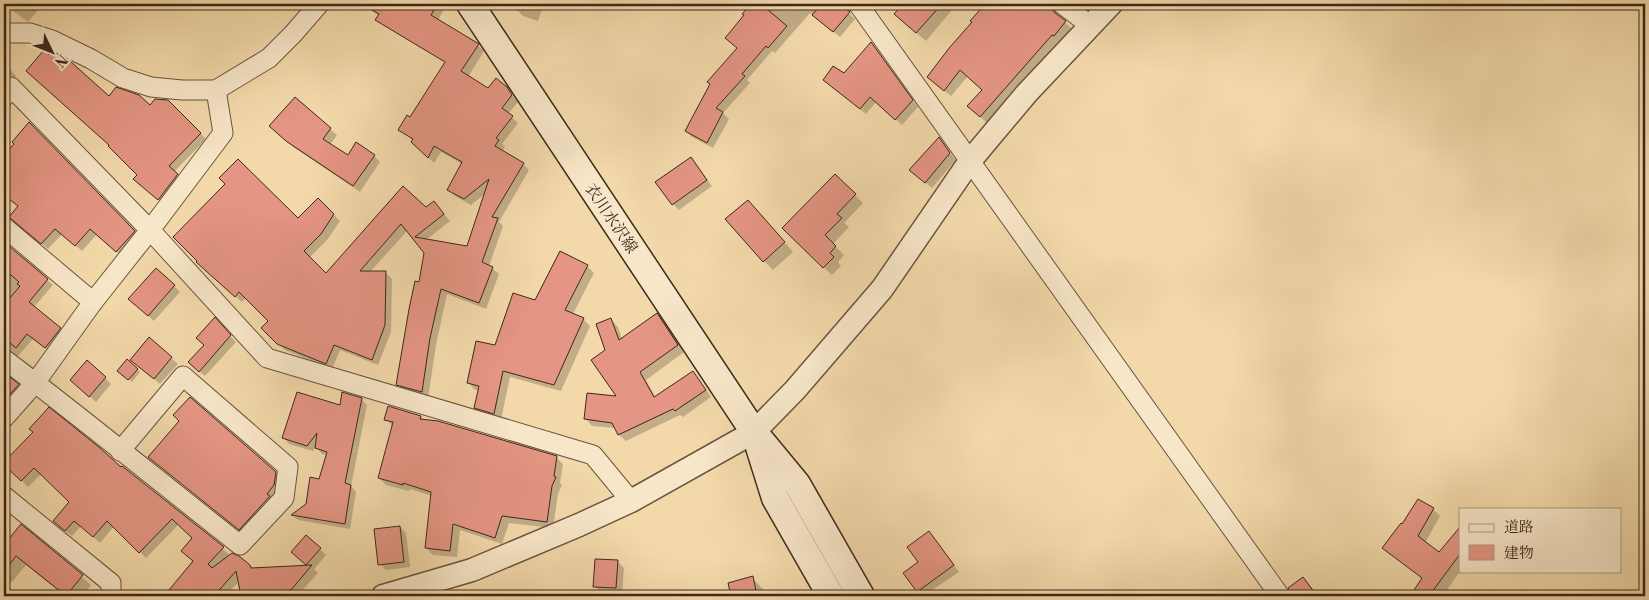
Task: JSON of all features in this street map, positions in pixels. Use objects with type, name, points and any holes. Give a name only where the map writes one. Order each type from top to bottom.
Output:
[{"type":"main road","name":"衣川水沢線","points":[[470,4],[754,432],[797,484],[861,596]]},
{"type":"main road","name":"衣川水沢線","points":[[754,432],[775,498],[830,596]]},
{"type":"street","points":[[4,32],[30,33],[52,40],[91,59],[123,78],[151,87],[182,90],[216,90],[269,58],[319,4]]},
{"type":"street","points":[[858,4],[1280,596]]},
{"type":"street","points":[[1062,4],[1091,26]]},
{"type":"street","points":[[383,596],[472,570],[631,501],[754,432],[795,390],[882,289],[970,161],[1027,93],[1111,4]]},
{"type":"street","points":[[4,97],[11,86],[150,230],[267,358],[594,455],[631,501]]},
{"type":"street","points":[[4,418],[35,383],[93,302],[150,230],[223,132],[216,90]]},
{"type":"street","points":[[4,227],[93,302]]},
{"type":"street","points":[[4,359],[120,451],[240,544],[284,498],[288,466],[183,376],[120,451]]},
{"type":"street","points":[[4,496],[112,583],[111,596]]},
{"type":"building","points":[[362,4],[438,4],[431,15],[479,44],[461,71],[488,88],[496,78],[507,87],[512,95],[502,108],[513,116],[496,138],[499,140],[495,146],[524,163],[492,217],[498,218],[482,262],[493,267],[479,303],[441,289],[430,338],[422,392],[396,385],[409,309],[415,281],[419,282],[424,253],[401,224],[360,271],[386,271],[385,325],[372,360],[334,345],[326,364],[277,344],[261,328],[268,321],[239,292],[235,297],[196,262],[173,237],[225,184],[219,178],[238,159],[298,218],[318,198],[334,214],[321,234],[304,251],[326,273],[403,186],[426,207],[434,201],[444,214],[415,237],[467,246],[489,179],[464,199],[447,190],[462,162],[434,146],[428,158],[411,142],[413,139],[398,130],[407,115],[410,117],[445,62],[375,20],[379,14]]},
{"type":"building","points":[[751,4],[761,4],[787,26],[768,48],[766,46],[742,74],[745,76],[716,108],[723,112],[707,143],[685,131],[710,84],[707,82],[737,48],[725,38]]},
{"type":"building","points":[[822,4],[840,4],[850,12],[833,32],[812,15]]},
{"type":"building","points":[[903,4],[942,4],[916,33],[894,14]]},
{"type":"building","points":[[985,4],[1051,4],[1055,13],[1066,21],[980,117],[967,106],[982,90],[960,70],[944,91],[927,77]]},
{"type":"building","points":[[871,42],[913,100],[895,120],[870,97],[860,109],[823,80],[833,66],[844,73]]},
{"type":"building","points":[[44,50],[49,55],[51,52],[70,61],[109,96],[116,87],[139,95],[150,105],[155,99],[168,100],[201,133],[169,166],[178,174],[158,200],[133,179],[137,175],[109,145],[26,71]]},
{"type":"building","points":[[295,97],[331,128],[323,139],[348,155],[356,142],[375,155],[353,186],[286,141],[269,126]]},
{"type":"building","points":[[29,122],[135,231],[116,252],[90,229],[75,246],[55,229],[41,244],[9,217],[18,206],[4,195],[4,155]]},
{"type":"building","points":[[939,137],[950,153],[925,183],[909,170]]},
{"type":"building","points":[[691,157],[707,180],[672,205],[655,182]]},
{"type":"building","points":[[835,174],[856,194],[837,214],[842,218],[825,235],[836,246],[830,253],[834,257],[823,268],[782,228]]},
{"type":"building","points":[[748,200],[785,242],[763,262],[725,219]]},
{"type":"building","points":[[4,242],[48,279],[29,302],[61,328],[45,348],[27,334],[16,348],[4,338],[10,331],[4,325],[4,305],[20,286],[17,284],[19,282],[4,269]]},
{"type":"building","points":[[560,251],[588,265],[565,310],[584,318],[554,385],[503,371],[494,414],[474,408],[479,386],[467,383],[476,341],[495,345],[513,293],[535,300]]},
{"type":"building","points":[[156,268],[175,285],[148,316],[128,299]]},
{"type":"building","points":[[657,313],[678,345],[640,372],[654,397],[693,371],[706,390],[675,411],[673,409],[618,435],[612,423],[584,419],[587,393],[616,396],[591,360],[605,350],[596,324],[611,318],[619,340]]},
{"type":"building","points":[[215,317],[231,335],[199,372],[188,362],[204,345],[196,338]]},
{"type":"building","points":[[149,337],[172,357],[154,379],[130,360]]},
{"type":"building","points":[[127,359],[138,369],[128,380],[117,371]]},
{"type":"building","points":[[87,360],[106,377],[89,397],[70,380]]},
{"type":"building","points":[[4,373],[19,384],[4,401]]},
{"type":"building","points":[[297,392],[340,405],[342,392],[362,398],[345,483],[351,485],[345,524],[291,515],[306,504],[310,477],[319,479],[327,452],[315,448],[317,433],[307,446],[282,438]]},
{"type":"building","points":[[190,397],[276,472],[274,485],[267,494],[270,496],[239,530],[148,457],[179,421],[173,415]]},
{"type":"building","points":[[388,406],[421,416],[420,419],[438,421],[557,456],[554,476],[556,477],[552,486],[547,522],[502,516],[495,538],[453,524],[450,551],[425,548],[431,492],[403,483],[403,485],[378,478],[393,422],[384,420]]},
{"type":"building","points":[[49,407],[121,467],[224,547],[208,564],[212,568],[232,553],[239,556],[251,568],[312,565],[291,590],[270,591],[241,596],[236,571],[214,596],[164,596],[193,561],[181,551],[192,538],[172,519],[139,553],[107,521],[93,537],[74,521],[65,531],[53,521],[69,502],[34,468],[21,481],[4,465],[4,462],[33,432],[29,429]]},
{"type":"building","points":[[1418,499],[1434,508],[1418,536],[1439,552],[1459,528],[1459,555],[1429,596],[1410,596],[1422,578],[1382,548],[1402,524]]},
{"type":"building","points":[[21,524],[83,575],[66,596],[16,556],[4,572],[4,545]]},
{"type":"building","points":[[400,526],[404,562],[378,565],[374,529]]},
{"type":"building","points":[[929,531],[954,565],[917,592],[903,573],[918,562],[907,547]]},
{"type":"building","points":[[306,535],[321,548],[306,565],[291,552]]},
{"type":"building","points":[[595,559],[618,560],[616,588],[593,587]]},
{"type":"building","points":[[753,576],[757,596],[731,596],[728,583]]},
{"type":"building","points":[[1303,577],[1317,596],[1291,596],[1288,588]]}]
